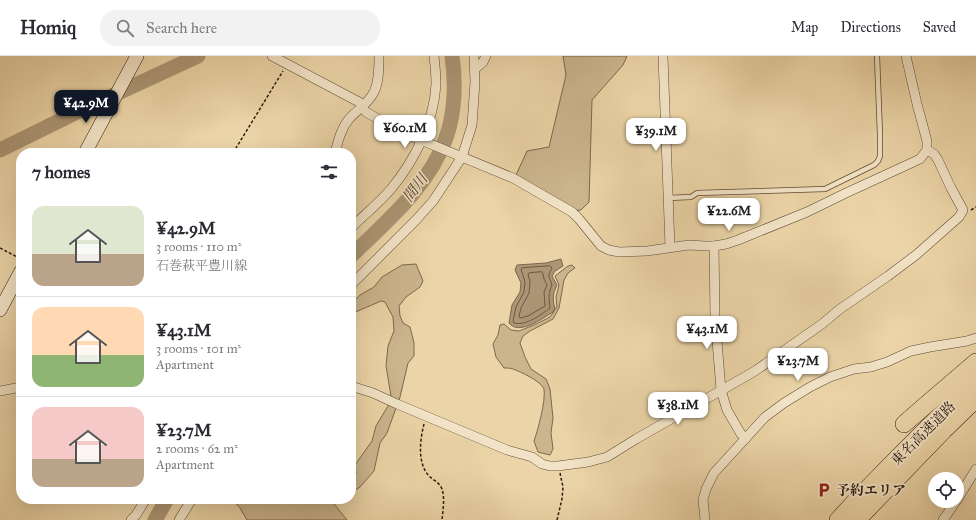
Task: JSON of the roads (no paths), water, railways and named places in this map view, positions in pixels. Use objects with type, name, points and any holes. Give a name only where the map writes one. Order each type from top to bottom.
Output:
[{"type":"highway","points":[[904,424],[976,362]]},
{"type":"highway","name":"東名高速道路","points":[[838,520],[856,500],[976,381]]},
{"type":"highway","name":"東名高速道路","points":[[856,520],[976,399]]},
{"type":"main road","points":[[88,148],[138,56]]},
{"type":"main road","points":[[0,310],[16,280]]},
{"type":"street","points":[[272,56],[359,102],[366,112],[399,131],[513,178],[572,212],[601,246],[609,250],[619,252],[689,245],[714,246],[738,240],[807,212],[920,159],[927,150],[927,141],[906,56]]},
{"type":"street","points":[[337,148],[342,130],[349,119],[363,107],[375,91],[380,56]]},
{"type":"street","points":[[356,223],[390,190],[423,141],[430,120],[434,100],[436,84],[434,56]]},
{"type":"street","points":[[356,280],[433,201],[461,156],[472,125],[477,67],[474,56]]},
{"type":"street","points":[[477,67],[483,62],[486,56]]},
{"type":"street","points":[[663,56],[670,247]]},
{"type":"street","points":[[356,387],[373,392],[397,404],[507,450],[532,457],[542,464],[558,466],[588,462],[607,457],[755,371],[916,255],[959,217],[963,210],[938,160],[934,154],[927,150]]},
{"type":"street","points":[[714,246],[715,316],[721,390],[727,410],[738,430],[746,438]]},
{"type":"street","points":[[705,520],[703,500],[706,489],[714,473],[765,417],[784,403],[830,377],[854,369],[871,367],[911,352],[930,347],[967,342],[976,338]]},
{"type":"street","points":[[0,391],[16,387]]},
{"type":"street","points":[[964,489],[976,469]]},
{"type":"street","points":[[131,520],[143,504]]},
{"type":"street","points":[[180,520],[189,504]]},
{"type":"street","points":[[943,520],[951,508]]},
{"type":"lane","points":[[477,67],[478,56]]},
{"type":"lane","points":[[668,198],[691,196],[697,193],[825,189],[874,165],[880,156],[877,56]]},
{"type":"water","points":[[561,259],[563,266],[555,271],[552,276],[557,285],[553,296],[555,308],[553,312],[531,325],[519,328],[513,327],[509,323],[512,305],[520,292],[521,283],[515,270],[517,265],[546,263]]},
{"type":"waterway","points":[[0,150],[77,112],[198,56]]},
{"type":"waterway","name":"間川","points":[[356,251],[406,202],[429,172],[439,155],[449,128],[453,108],[454,76],[452,56]]},
{"type":"waterway","name":"間川","points":[[155,520],[164,504]]},
{"type":"place","name":"予約エリア","points":[[824,490]]}]
